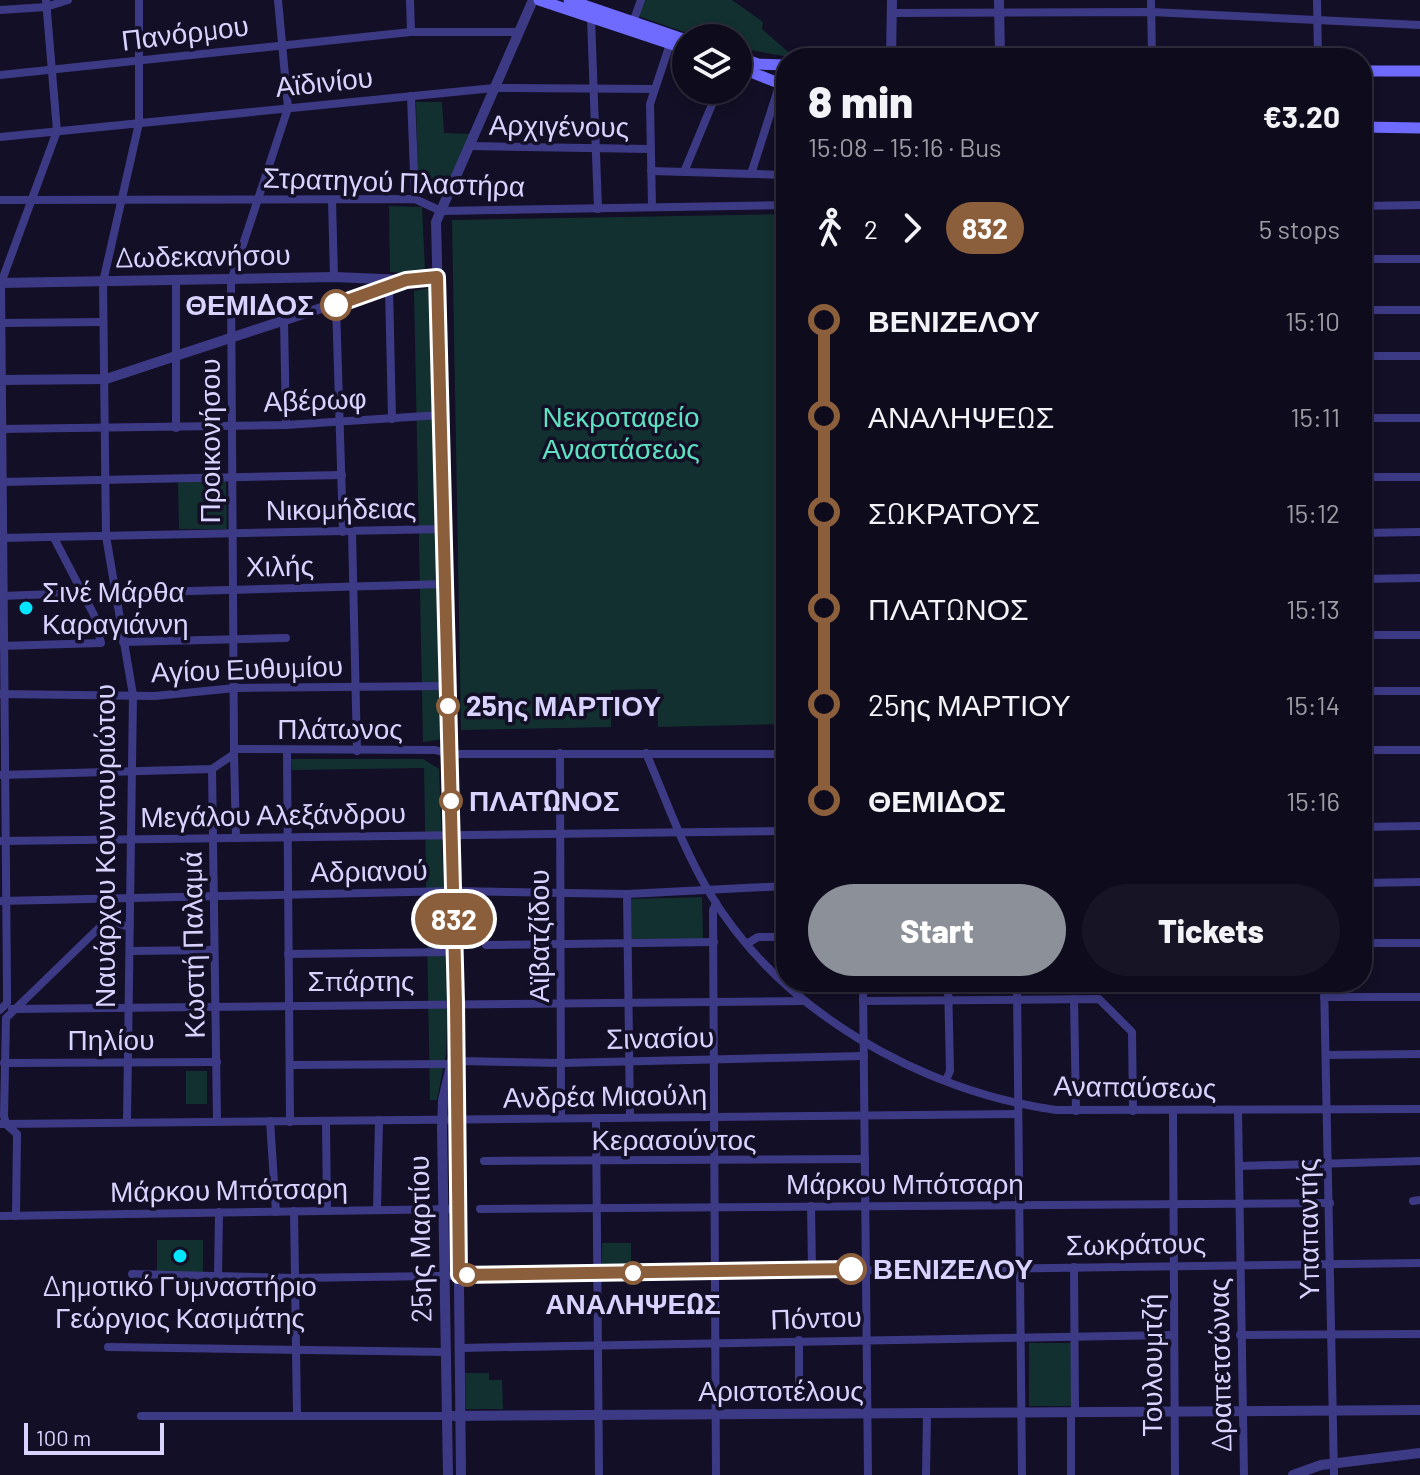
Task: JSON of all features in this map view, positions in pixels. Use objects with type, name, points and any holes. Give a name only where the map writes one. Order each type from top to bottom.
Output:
[{"type":"main road","points":[[539,0],[670,44]]},
{"type":"main road","points":[[569,0],[672,35]]},
{"type":"main road","points":[[752,62],[776,65]]},
{"type":"main road","points":[[1372,71],[1420,71]]},
{"type":"main road","points":[[752,72],[776,81]]},
{"type":"main road","points":[[1372,127],[1420,128]]},
{"type":"street","points":[[0,10],[68,0]]},
{"type":"street","name":"Ναυάρχου Κουντουριώτου","points":[[127,1122],[125,1062],[130,951],[133,695],[106,536],[103,282],[139,123],[139,0]]},
{"type":"street","name":"Προικονήσου","points":[[236,838],[231,281],[288,108],[278,0]]},
{"type":"street","points":[[410,0],[411,32]]},
{"type":"street","name":"25ης Μαρτίου","points":[[461,1475],[455,952],[436,222],[533,0]]},
{"type":"street","points":[[633,22],[641,0]]},
{"type":"street","points":[[891,48],[892,0]]},
{"type":"street","points":[[1151,0],[1152,48]]},
{"type":"street","points":[[1317,0],[1318,48]]},
{"type":"street","points":[[0,1010],[7,1003],[2,901],[0,283],[57,131],[46,4]]},
{"type":"street","points":[[892,13],[999,5],[1317,17],[1420,25]]},
{"type":"street","points":[[999,5],[1000,48]]},
{"type":"street","points":[[591,18],[598,209]]},
{"type":"street","name":"Πανόρμου","points":[[0,75],[411,32],[519,32]]},
{"type":"street","points":[[652,207],[649,149],[654,89],[670,44]]},
{"type":"street","name":"Αϊδινίου","points":[[0,137],[494,88],[654,89]]},
{"type":"street","points":[[411,96],[415,199]]},
{"type":"street","points":[[684,172],[712,104]]},
{"type":"street","points":[[751,174],[776,104]]},
{"type":"street","name":"Αρχιγένους","points":[[469,146],[649,149]]},
{"type":"street","points":[[651,171],[776,175]]},
{"type":"street","name":"Στρατηγού Πλαστήρα","points":[[0,200],[415,199],[441,211],[776,205]]},
{"type":"street","points":[[332,200],[334,277]]},
{"type":"street","points":[[1372,206],[1420,205]]},
{"type":"street","points":[[1372,259],[1420,259]]},
{"type":"street","name":"Δωδεκανήσου","points":[[0,283],[334,277],[406,280]]},
{"type":"street","points":[[0,380],[106,379],[406,280],[437,277]]},
{"type":"street","points":[[176,281],[176,428]]},
{"type":"street","points":[[389,287],[392,419]]},
{"type":"street","points":[[336,305],[342,475],[355,587],[357,751]]},
{"type":"street","points":[[1372,310],[1420,310]]},
{"type":"street","points":[[284,321],[286,425]]},
{"type":"street","points":[[0,323],[103,322]]},
{"type":"street","points":[[1372,356],[1420,356]]},
{"type":"street","name":"Αβέρωφ","points":[[0,429],[286,425],[441,415]]},
{"type":"street","points":[[1372,418],[1420,418]]},
{"type":"street","points":[[1,482],[342,475]]},
{"type":"street","points":[[1372,477],[1420,477]]},
{"type":"street","name":"Νικομήδειας","points":[[0,538],[444,529]]},
{"type":"street","points":[[1372,533],[1420,532]]},
{"type":"street","points":[[1,646],[101,643],[84,593],[54,538]]},
{"type":"street","points":[[1372,579],[1420,578]]},
{"type":"street","name":"Χιλής","points":[[116,593],[445,584]]},
{"type":"street","points":[[1,596],[84,593]]},
{"type":"street","points":[[1372,635],[1420,635]]},
{"type":"street","points":[[123,642],[286,638]]},
{"type":"street","name":"Αγίου Ευθυμίου","points":[[2,694],[155,696],[235,688],[448,686]]},
{"type":"street","points":[[1372,691],[1420,691]]},
{"type":"street","points":[[1372,750],[1420,750]]},
{"type":"street","points":[[2,775],[212,769],[234,751]]},
{"type":"street","name":"Πλάτωνος","points":[[234,751],[776,754]]},
{"type":"street","points":[[287,751],[290,1122]]},
{"type":"street","name":"Αϊβατζίδου","points":[[560,753],[561,1118]]},
{"type":"street","name":"Αναπαύσεως","points":[[646,753],[708,891],[748,943],[776,971]]},
{"type":"street","name":"Κωστή Παλαμά","points":[[212,769],[217,1120]]},
{"type":"street","points":[[1372,827],[1420,826]]},
{"type":"street","name":"Μεγάλου Αλεξάνδρου","points":[[2,841],[776,831]]},
{"type":"street","points":[[1372,883],[1420,882]]},
{"type":"street","name":"Αδριανού","points":[[2,901],[453,891],[627,894],[776,887]]},
{"type":"street","points":[[627,894],[630,1117]]},
{"type":"street","points":[[101,899],[107,920]]},
{"type":"street","points":[[716,903],[716,1475]]},
{"type":"street","points":[[107,920],[129,927]]},
{"type":"street","points":[[16,1216],[17,1134],[3,1124],[6,1018],[107,920]]},
{"type":"street","points":[[748,943],[758,937],[776,937]]},
{"type":"street","points":[[486,945],[714,942]]},
{"type":"street","points":[[1372,943],[1420,943]]},
{"type":"street","points":[[130,951],[214,950]]},
{"type":"street","points":[[288,954],[455,952]]},
{"type":"street","name":"Αναπαύσεως","points":[[796,992],[863,1042],[946,1080],[1018,1103],[1076,1111],[1420,1109]]},
{"type":"street","points":[[863,992],[868,1475]]},
{"type":"street","points":[[946,1080],[950,1071],[948,992]]},
{"type":"street","points":[[1017,992],[1022,1475]]},
{"type":"street","name":"Υπαπαντής","points":[[1324,992],[1334,1475]]},
{"type":"street","points":[[1324,997],[1420,997]]},
{"type":"street","points":[[1074,999],[1076,1111]]},
{"type":"street","points":[[863,1001],[1099,999],[1132,1032],[1133,1111]]},
{"type":"street","name":"Σπάρτης","points":[[12,1009],[216,1007],[289,1003],[805,1001]]},
{"type":"street","points":[[1327,1055],[1420,1054]]},
{"type":"street","name":"Σινασίου","points":[[290,1065],[864,1056]]},
{"type":"street","name":"Πηλίου","points":[[4,1063],[217,1062]]},
{"type":"street","name":"25ης Μαρτίου","points":[[448,1475],[442,1120],[455,1062]]},
{"type":"street","name":"Δραπετσώνας","points":[[1238,1110],[1240,1411],[1244,1475]]},
{"type":"street","name":"Τουλουμτζή","points":[[1173,1111],[1175,1475]]},
{"type":"street","name":"Ανδρέα Μιαούλη","points":[[3,1124],[1018,1114]]},
{"type":"street","points":[[596,1118],[599,1475]]},
{"type":"street","points":[[377,1210],[379,1120]]},
{"type":"street","points":[[270,1121],[276,1212]]},
{"type":"street","points":[[326,1121],[327,1211]]},
{"type":"street","name":"Κερασούντος","points":[[484,1161],[865,1159]]},
{"type":"street","points":[[1239,1166],[1420,1161]]},
{"type":"street","name":"Μάρκου Μπότσαρη","points":[[480,1209],[1330,1203]]},
{"type":"street","points":[[811,1206],[812,1269]]},
{"type":"street","name":"Μάρκου Μπότσαρη","points":[[0,1216],[458,1209]]},
{"type":"street","points":[[294,1211],[297,1416]]},
{"type":"street","points":[[218,1277],[219,1212]]},
{"type":"street","name":"Σωκράτους","points":[[132,1274],[293,1278],[1420,1263]]},
{"type":"street","points":[[1071,1475],[1076,1336],[1074,1267]]},
{"type":"street","points":[[1240,1335],[1420,1334]]},
{"type":"street","name":"Πόντου","points":[[460,1348],[1173,1335]]},
{"type":"street","points":[[799,1340],[799,1386]]},
{"type":"street","points":[[108,1347],[446,1352]]},
{"type":"street","name":"Αριστοτέλους","points":[[141,1416],[867,1416],[1420,1410]]},
{"type":"street","points":[[926,1475],[927,1414]]},
{"type":"street","points":[[1293,1475],[1306,1468],[1334,1463],[1420,1453]]},
{"type":"green space","points":[[644,0],[732,0],[763,22],[762,29],[784,48],[776,48],[776,55],[752,50],[752,24],[672,24],[672,28],[638,16]]},
{"type":"green space","points":[[416,102],[442,102],[444,133],[475,134],[448,192],[426,192],[418,185]]},
{"type":"green space","points":[[389,206],[422,207],[425,270],[417,274],[390,272]]},
{"type":"green space","name":"Νεκροταφείο Αναστάσεως","points":[[776,214],[776,724],[658,727],[657,689],[611,690],[611,727],[461,730],[452,220]]},
{"type":"green space","points":[[429,288],[444,739],[423,742],[414,291]]},
{"type":"green space","points":[[226,480],[227,529],[179,529],[178,482]]},
{"type":"green space","points":[[291,759],[423,759],[439,769],[448,996],[446,1054],[437,1100],[430,1100],[424,768],[292,770]]},
{"type":"green space","points":[[702,897],[703,939],[630,940],[629,899]]},
{"type":"green space","points":[[186,1071],[207,1071],[207,1104],[186,1104]]},
{"type":"green space","name":"Δημοτικό Γυμναστήριο Γεώργιος Κασιμάτης","points":[[157,1240],[203,1240],[203,1272],[157,1272]]},
{"type":"green space","points":[[602,1243],[631,1243],[631,1266],[602,1266]]},
{"type":"green space","points":[[1029,1343],[1071,1343],[1071,1406],[1029,1406]]},
{"type":"green space","points":[[465,1373],[489,1373],[489,1380],[502,1380],[503,1409],[466,1409]]},
{"type":"bus line","name":"832","points":[[336,305],[406,280],[437,277],[456,1003],[459,1275],[851,1269]]},
{"type":"place","name":"ΘΕΜΙΔΟΣ","points":[[336,305]]},
{"type":"place","name":"Σινέ Μάρθα Καραγιάννη","points":[[26,608]]},
{"type":"place","name":"25ης ΜΑΡΤΙΟΥ","points":[[448,706]]},
{"type":"place","name":"ΠΛΑΤΩΝΟΣ","points":[[451,801]]},
{"type":"place","name":"Δημοτικό Γυμναστήριο Γεώργιος Κασιμάτης","points":[[180,1256]]},
{"type":"place","name":"ΒΕΝΙΖΕΛΟΥ","points":[[851,1269]]},
{"type":"place","name":"ΑΝΑΛΗΨΕΩΣ","points":[[633,1273]]}]
